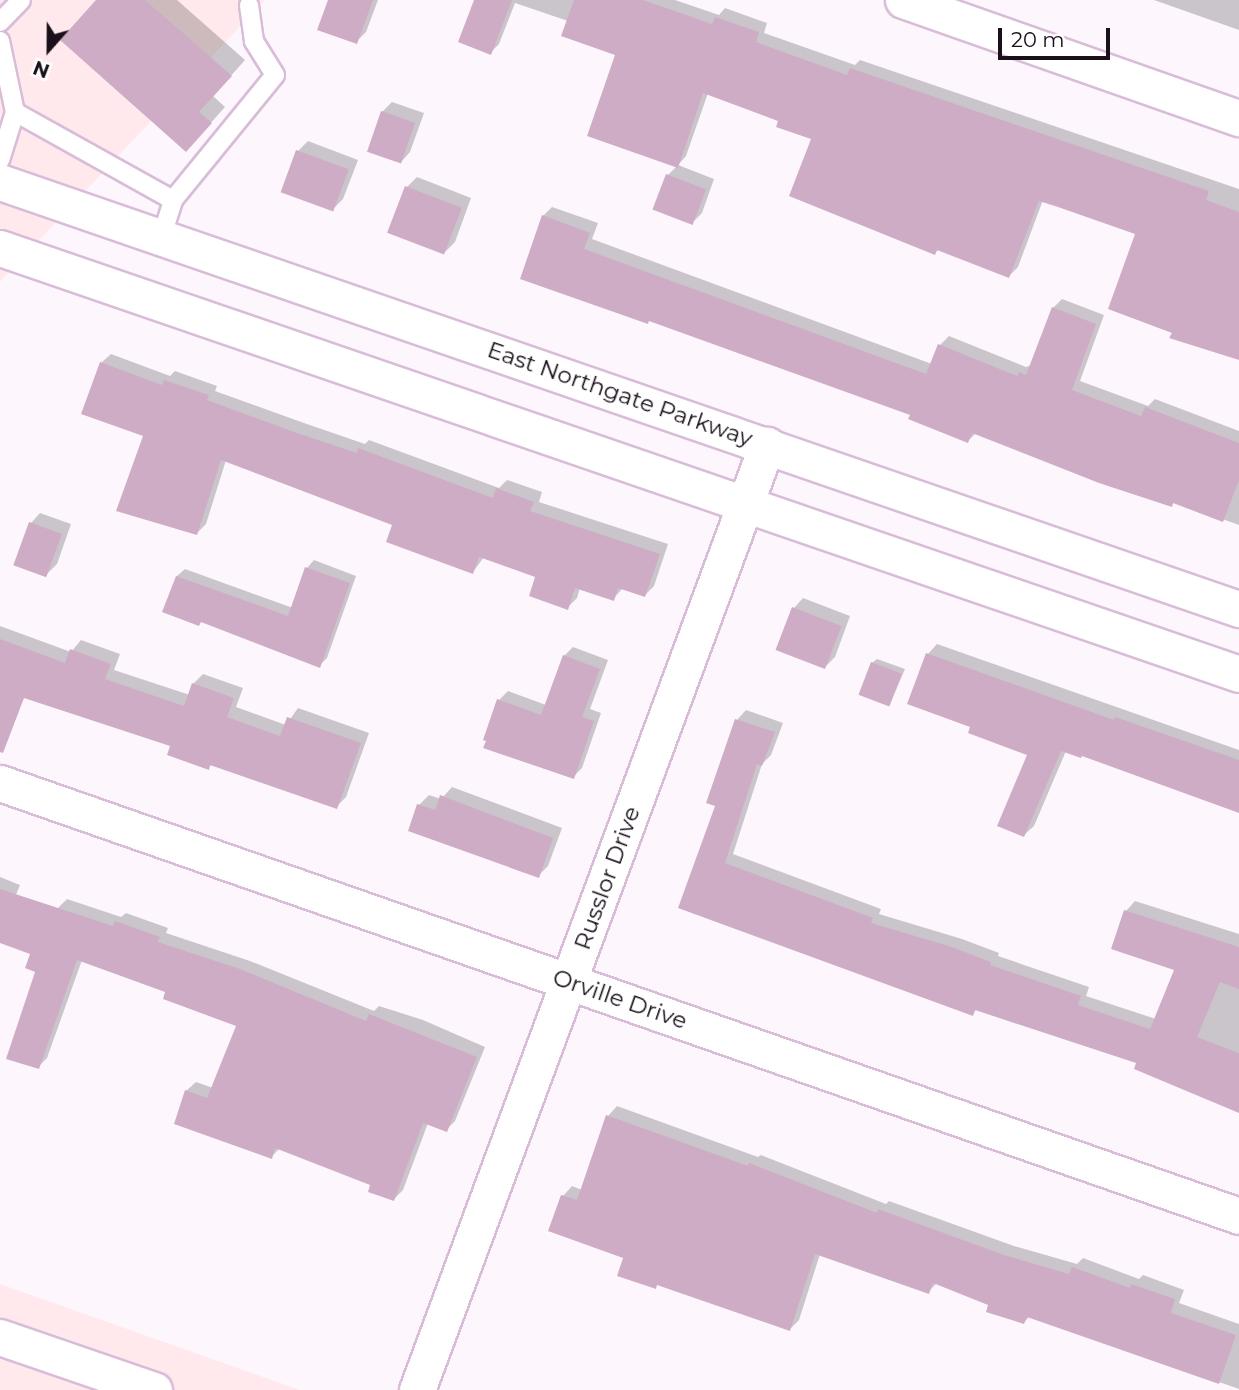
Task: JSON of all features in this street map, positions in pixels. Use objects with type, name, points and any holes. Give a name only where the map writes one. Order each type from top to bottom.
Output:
[{"type":"street","points":[[903,0],[1239,118]]},
{"type":"street","name":"East Northgate Parkway","points":[[0,182],[1239,609]]},
{"type":"street","points":[[0,248],[746,502],[1239,674]]},
{"type":"street","name":"Russlor Drive","points":[[417,1390],[767,445]]},
{"type":"street","name":"Orville Drive","points":[[0,783],[1239,1216]]},
{"type":"street","points":[[0,1337],[154,1390]]},
{"type":"lane","points":[[0,22],[21,0]]},
{"type":"lane","points":[[161,237],[173,200],[275,75],[254,41],[249,2]]},
{"type":"lane","points":[[0,41],[15,112],[0,160]]},
{"type":"lane","points":[[15,112],[173,200]]},
{"type":"shaded area","points":[[0,0],[265,0],[0,282]]},
{"type":"shaded area","points":[[0,1284],[300,1390],[0,1390]]},
{"type":"building","points":[[96,0],[145,0],[232,76],[199,112],[212,123],[186,152],[60,40]]},
{"type":"building","points":[[328,0],[373,0],[357,44],[317,30]]},
{"type":"building","points":[[474,0],[512,0],[491,55],[458,42]]},
{"type":"building","points":[[574,0],[643,0],[712,24],[715,17],[759,32],[756,42],[847,75],[850,68],[1209,191],[1206,200],[1239,212],[1239,360],[1169,338],[1172,333],[1108,309],[1135,234],[1058,207],[1039,201],[1009,278],[937,250],[935,255],[789,196],[811,139],[776,127],[778,121],[703,93],[678,168],[587,136],[615,55],[561,36]]},
{"type":"building","points":[[381,111],[415,123],[401,163],[367,152]]},
{"type":"building","points":[[296,150],[349,169],[333,211],[281,192]]},
{"type":"building","points":[[666,174],[706,189],[693,225],[652,209]]},
{"type":"building","points":[[405,186],[462,208],[444,255],[387,233]]},
{"type":"building","points":[[542,215],[590,233],[584,249],[926,374],[938,344],[1017,376],[1019,372],[1026,375],[1052,307],[1096,324],[1072,390],[1141,416],[1145,407],[1239,443],[1239,480],[1223,522],[1173,503],[1172,507],[1099,483],[972,433],[968,443],[908,419],[910,415],[649,321],[648,324],[520,279]]},
{"type":"building","points":[[100,362],[162,385],[164,380],[209,395],[207,400],[294,432],[357,453],[358,448],[493,498],[496,488],[534,502],[530,511],[660,554],[645,597],[618,588],[614,601],[575,588],[568,610],[529,596],[535,577],[479,557],[473,574],[386,542],[392,525],[221,460],[197,535],[116,511],[143,436],[81,414]]},
{"type":"building","points":[[29,522],[62,534],[46,577],[13,565]]},
{"type":"building","points":[[305,567],[350,583],[320,668],[201,622],[199,626],[162,612],[176,576],[288,616]]},
{"type":"building","points":[[792,607],[841,626],[825,669],[776,650]]},
{"type":"building","points":[[0,639],[65,663],[70,649],[111,664],[105,679],[184,706],[192,683],[234,698],[227,717],[280,736],[287,717],[361,743],[337,809],[210,765],[209,770],[167,755],[170,746],[24,698],[3,753],[0,752]]},
{"type":"building","points":[[926,653],[1114,720],[1115,717],[1239,760],[1239,813],[1082,756],[1081,758],[1061,751],[1024,837],[997,826],[1027,755],[968,733],[970,727],[907,704]]},
{"type":"building","points":[[563,655],[600,669],[582,717],[594,721],[574,779],[483,748],[486,741],[483,740],[497,699],[541,715]]},
{"type":"building","points":[[871,662],[902,674],[889,707],[858,695]]},
{"type":"building","points":[[735,719],[775,732],[762,766],[757,764],[725,863],[873,918],[871,923],[952,947],[991,962],[990,965],[1081,996],[1078,1005],[1150,1029],[1174,970],[1111,949],[1124,910],[1239,947],[1239,989],[1220,982],[1197,1037],[1239,1053],[1239,1113],[1134,1069],[1136,1063],[975,1010],[973,1016],[678,908],[715,806],[706,803]]},
{"type":"building","points":[[440,795],[553,838],[539,878],[408,831],[417,804],[435,810]]},
{"type":"building","points":[[0,889],[113,926],[115,921],[160,937],[158,942],[240,969],[366,1021],[369,1014],[477,1057],[447,1132],[423,1123],[394,1201],[368,1192],[370,1185],[275,1148],[272,1159],[174,1124],[185,1090],[207,1098],[236,1026],[163,999],[165,992],[77,960],[39,1069],[6,1059],[35,972],[25,968],[30,954],[0,943]]},
{"type":"building","points":[[606,1115],[748,1166],[749,1163],[877,1213],[878,1209],[1004,1255],[1069,1274],[1072,1267],[1130,1288],[1131,1284],[1175,1299],[1171,1313],[1236,1335],[1219,1384],[1027,1317],[1024,1324],[986,1312],[988,1305],[933,1283],[929,1294],[815,1254],[790,1331],[657,1285],[656,1289],[617,1276],[623,1258],[548,1231],[561,1195],[577,1200]]}]
